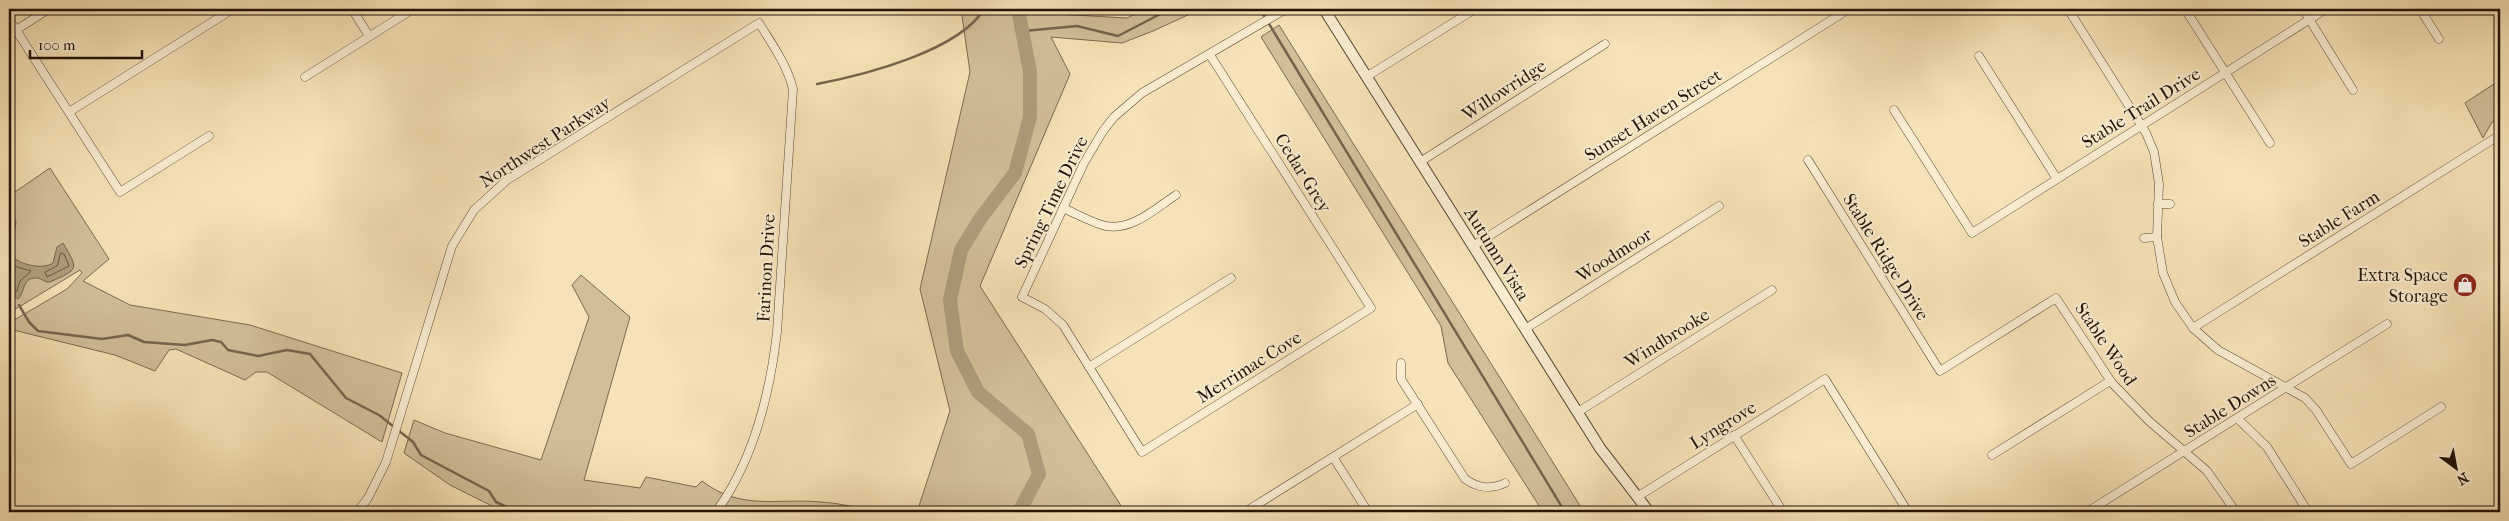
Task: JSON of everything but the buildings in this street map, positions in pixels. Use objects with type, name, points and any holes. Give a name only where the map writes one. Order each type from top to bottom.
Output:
[{"type":"street","points":[[16,30],[50,9]]},
{"type":"street","points":[[69,112],[233,9]]},
{"type":"street","points":[[352,9],[369,36]]},
{"type":"street","points":[[305,77],[413,9]]},
{"type":"street","name":"Spring Time Drive","points":[[1089,367],[1057,319],[1045,309],[1022,297],[1093,146],[1114,117],[1142,93],[1286,9]]},
{"type":"street","name":"Autumn Vista","points":[[1324,9],[1600,448],[1649,512]]},
{"type":"street","points":[[1366,77],[1475,9]]},
{"type":"street","name":"Sunset Haven Street","points":[[1473,246],[1849,9]]},
{"type":"street","points":[[2068,9],[2150,142],[2157,162],[2159,184],[2157,238],[2163,273],[2168,287],[2194,328],[2231,359],[2288,387],[2305,398],[2316,410],[2351,464],[2442,407]]},
{"type":"street","points":[[2185,9],[2270,143]]},
{"type":"street","points":[[2303,9],[2353,90]]},
{"type":"street","name":"Stable Trail Drive","points":[[1894,110],[1972,233],[2326,9]]},
{"type":"street","points":[[2420,9],[2439,39]]},
{"type":"street","points":[[9,19],[120,192],[209,136]]},
{"type":"street","name":"Northwest Parkway","points":[[357,512],[376,484],[391,444],[452,246],[474,210],[507,180],[759,23]]},
{"type":"street","name":"Farinon Drive","points":[[716,512],[726,499],[754,437],[773,365],[777,332],[793,89],[778,53],[759,23]]},
{"type":"street","name":"Willowridge","points":[[1420,162],[1605,44]]},
{"type":"street","name":"Cedar Grey","points":[[1210,54],[1371,308]]},
{"type":"street","points":[[1979,56],[2057,179]]},
{"type":"street","name":"Stable Farm","points":[[2194,328],[2500,135]]},
{"type":"street","name":"Stable Ridge Drive","points":[[1808,160],[1940,371],[2056,298]]},
{"type":"street","points":[[1063,208],[1096,223],[1116,227],[1137,220],[1176,196]]},
{"type":"street","points":[[2158,204],[2170,204]]},
{"type":"street","name":"Woodmoor","points":[[1525,329],[1719,206]]},
{"type":"street","points":[[2144,238],[2157,238]]},
{"type":"street","points":[[1089,367],[1231,278]]},
{"type":"street","name":"Windbrooke","points":[[1578,412],[1772,290]]},
{"type":"street","name":"Stable Wood","points":[[2056,298],[2110,381],[2129,403],[2215,480],[2236,512]]},
{"type":"street","name":"Merrimac Cove","points":[[1089,367],[1142,452],[1371,308]]},
{"type":"street","name":"Stable Downs","points":[[2087,512],[2387,324]]},
{"type":"street","points":[[1401,363],[1401,378],[1465,479],[1478,486],[1487,488],[1505,483]]},
{"type":"street","name":"Lyngrove","points":[[1637,497],[1825,380],[1908,512]]},
{"type":"street","points":[[1992,455],[2110,381]]},
{"type":"street","points":[[1245,512],[1418,404]]},
{"type":"street","points":[[2238,418],[2266,447],[2308,512]]},
{"type":"street","points":[[1734,435],[1783,512]]},
{"type":"street","points":[[1333,457],[1368,512]]},
{"type":"shaded area","points":[[961,9],[1037,9],[1038,13],[1127,18],[1145,9],[1201,9],[1122,43],[1051,37],[1070,74],[980,286],[1125,512],[917,512],[950,411],[920,289],[970,72]]},
{"type":"shaded area","points":[[1279,25],[1584,512],[1543,512],[1448,363],[1441,326],[1261,37]]},
{"type":"shaded area","points":[[2500,80],[2500,119],[2492,122],[2483,138],[2465,103]]},
{"type":"shaded area","points":[[50,168],[109,259],[83,281],[130,305],[250,325],[402,373],[382,442],[267,372],[256,372],[245,380],[176,349],[169,350],[155,371],[115,355],[9,329],[9,323],[67,289],[82,273],[80,270],[9,313],[9,196]]},
{"type":"shaded area","points":[[581,275],[630,317],[584,480],[640,488],[646,477],[696,487],[702,481],[716,490],[745,500],[828,503],[881,512],[504,512],[450,485],[404,453],[414,420],[445,433],[541,460],[589,317],[572,285]]},
{"type":"water","points":[[14,217],[16,222],[11,255],[15,259],[25,264],[49,265],[53,263],[57,247],[63,243],[74,264],[71,271],[67,274],[50,282],[37,278],[28,280],[18,299],[9,293],[9,218]]},
{"type":"waterway","points":[[817,84],[884,67],[933,49],[972,24],[984,9]]},
{"type":"waterway","points":[[1018,9],[1030,72],[1030,117],[1015,173],[980,219],[961,250],[950,300],[957,351],[978,392],[1028,434],[1039,474],[1019,512]]},
{"type":"waterway","points":[[1024,31],[1077,26],[1118,36],[1170,9]]},
{"type":"waterway","points":[[1260,9],[1565,512]]},
{"type":"waterway","points":[[19,305],[29,322],[38,331],[102,339],[128,335],[144,342],[185,345],[212,340],[221,342],[228,350],[258,356],[287,350],[310,354],[346,398],[379,415],[413,442],[421,455],[489,491],[496,502],[516,511],[555,509],[570,512]]},
{"type":"waterway","points":[[673,512],[702,510],[706,512]]},
{"type":"place","name":"Extra Space Storage","points":[[2465,285]]}]
